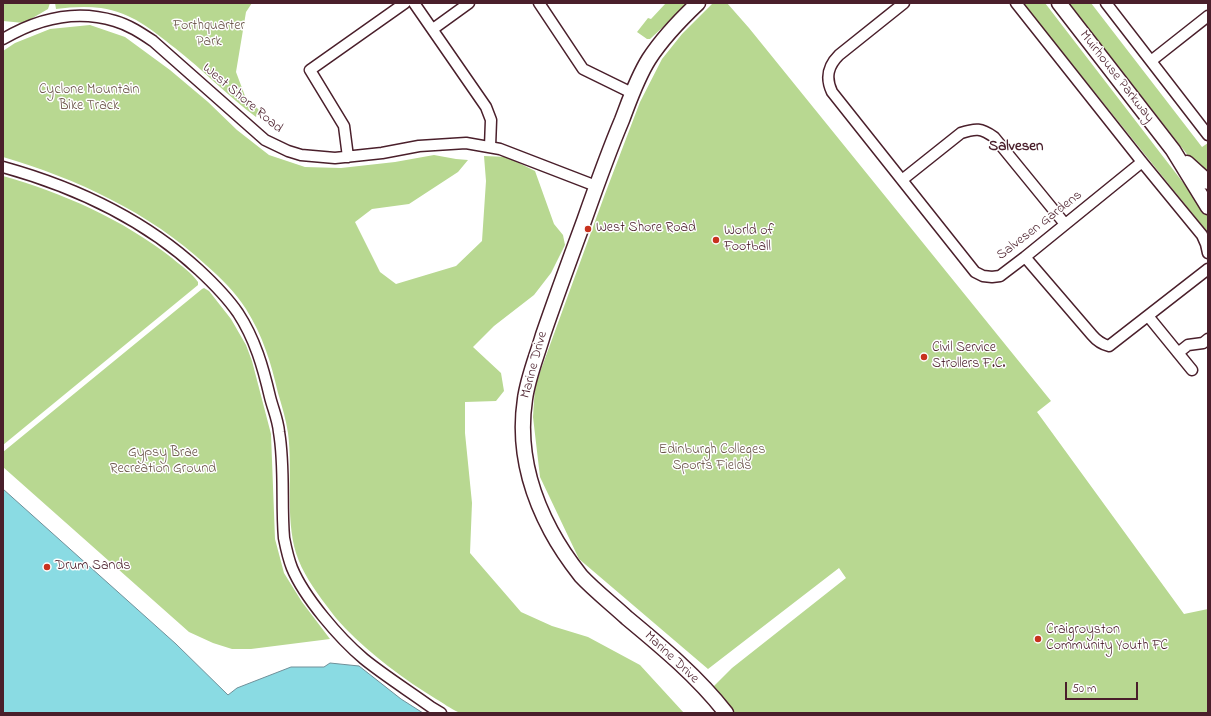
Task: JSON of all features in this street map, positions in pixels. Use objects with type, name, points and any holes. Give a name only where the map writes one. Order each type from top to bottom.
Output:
[{"type":"street","points":[[348,157],[344,126],[310,70],[405,3]]},
{"type":"street","points":[[414,3],[486,107],[491,120],[490,147]]},
{"type":"street","points":[[432,29],[469,3]]},
{"type":"street","points":[[539,3],[583,69],[632,92]]},
{"type":"street","name":"Marine Drive","points":[[698,3],[685,15],[649,59],[632,92],[556,295],[532,370],[525,398],[523,432],[526,466],[534,495],[551,531],[566,556],[581,576],[678,662],[726,713]]},
{"type":"street","name":"Salvesen Gardens","points":[[904,3],[839,55],[832,62],[827,76],[832,92],[975,272],[983,276],[1000,276],[1142,162]]},
{"type":"street","points":[[1016,3],[1202,235],[1208,252]]},
{"type":"street","name":"Muirhouse Parkway","points":[[1059,3],[1173,150],[1208,207]]},
{"type":"street","points":[[1106,3],[1208,135]]},
{"type":"street","name":"West Shore Road","points":[[3,39],[46,20],[88,16],[115,21],[153,41],[265,140],[301,155],[319,158],[348,157],[382,153],[418,146],[466,143],[500,149],[596,186]]},
{"type":"street","points":[[1151,61],[1208,16]]},
{"type":"street","points":[[902,180],[961,133],[978,129],[985,131],[994,137],[1065,224]]},
{"type":"street","name":"Muirhouse Parkway","points":[[1173,150],[1208,182]]},
{"type":"street","points":[[3,167],[41,178],[117,211],[168,244],[186,258],[230,301],[254,342],[260,359],[279,432],[284,538],[287,555],[292,569],[309,597],[344,640],[364,659],[441,713]]},
{"type":"street","points":[[1025,257],[1092,335],[1103,345],[1109,346],[1208,269]]},
{"type":"street","points":[[1148,316],[1192,370]]},
{"type":"street","points":[[1178,353],[1188,345],[1203,343],[1208,339]]},
{"type":"green space","points":[[3,3],[50,3],[48,9],[24,23],[3,21]]},
{"type":"green space","name":"Forthquarter Park","points":[[55,3],[252,3],[246,12],[236,72],[245,96],[259,110],[256,117],[185,56],[141,23],[122,13],[112,10],[84,7],[56,9]]},
{"type":"green space","points":[[666,3],[689,3],[650,39],[647,39],[637,32],[648,18],[651,19]]},
{"type":"green space","name":"Edinburgh Colleges Sports Fields","points":[[713,3],[727,3],[749,28],[1051,401],[1037,412],[1184,614],[1208,609],[1208,713],[734,713],[713,687],[732,668],[846,578],[839,568],[708,669],[579,559],[540,477],[533,417],[535,386],[640,102],[662,59],[682,34]]},
{"type":"green space","points":[[1023,3],[1045,3],[1208,215],[1208,233]]},
{"type":"green space","points":[[1069,3],[1091,3],[1202,147],[1208,143],[1208,174],[1193,162]]},
{"type":"green space","name":"Cyclone Mountain Bike Track","points":[[90,25],[125,37],[170,70],[208,102],[237,130],[269,155],[305,167],[341,168],[395,162],[434,155],[468,160],[458,172],[409,204],[372,209],[355,222],[380,272],[396,284],[456,266],[482,241],[486,181],[484,156],[507,157],[535,171],[554,224],[563,235],[565,245],[551,273],[534,295],[494,326],[473,347],[501,373],[504,391],[496,401],[465,402],[465,433],[472,503],[470,553],[521,612],[552,626],[588,637],[640,665],[684,713],[476,714],[458,712],[424,692],[400,675],[366,648],[340,623],[309,580],[296,553],[291,524],[290,463],[286,423],[266,350],[252,319],[242,303],[212,270],[184,246],[136,213],[85,187],[3,157],[3,51],[15,43],[50,29]]},
{"type":"green space","points":[[3,176],[48,190],[112,219],[153,244],[172,258],[193,275],[198,282],[198,285],[3,445]]},
{"type":"green space","name":"Gypsy Brae Recreation Ground","points":[[204,288],[209,291],[231,319],[246,345],[252,361],[271,434],[275,539],[284,573],[302,602],[330,639],[251,649],[232,649],[213,643],[189,632],[3,467],[3,452]]},
{"type":"water","name":"Drum Sands","points":[[3,489],[176,644],[228,695],[237,688],[291,667],[324,667],[330,663],[359,666],[401,699],[423,713],[3,713]]},
{"type":"place","name":"West Shore Road","points":[[588,229]]},
{"type":"place","name":"World of Football","points":[[716,240]]},
{"type":"place","name":"Civil Service Strollers F.C.","points":[[924,357]]},
{"type":"place","name":"Drum Sands","points":[[47,567]]},
{"type":"place","name":"Craigroyston Community Youth FC","points":[[1038,639]]},
{"type":"district","name":"Salvesen","points":[[1016,148]]}]
